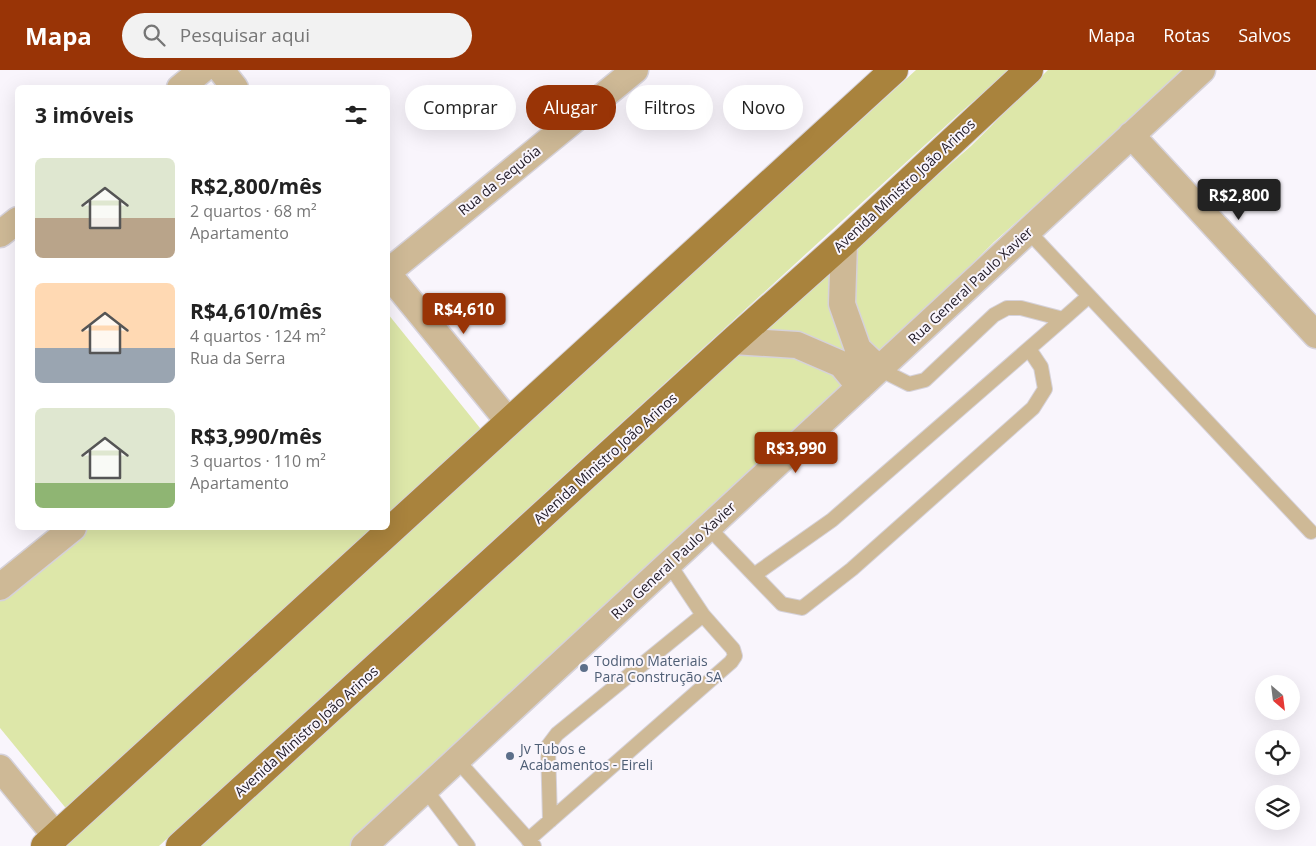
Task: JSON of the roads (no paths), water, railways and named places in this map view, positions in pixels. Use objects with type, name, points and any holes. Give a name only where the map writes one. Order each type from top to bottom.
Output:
[{"type":"main road","points":[[51,841],[894,70]]},
{"type":"main road","name":"Avenida Ministro João Arinos","points":[[180,846],[733,340],[844,242],[1029,70]]},
{"type":"street","points":[[184,85],[202,70]]},
{"type":"street","points":[[220,70],[232,85]]},
{"type":"street","name":"Rua da Sequóia","points":[[390,271],[635,70]]},
{"type":"street","name":"Rua General Paulo Xavier","points":[[364,846],[1199,71]]},
{"type":"street","points":[[1131,136],[1313,326]]},
{"type":"street","points":[[0,234],[15,222]]},
{"type":"street","points":[[844,242],[842,304],[858,349],[879,369]]},
{"type":"street","points":[[390,275],[509,422]]},
{"type":"street","points":[[733,340],[797,345],[841,364],[860,387]]},
{"type":"street","points":[[0,587],[71,530]]},
{"type":"street","points":[[0,768],[51,841]]},
{"type":"lane","points":[[1028,231],[1311,532]]},
{"type":"lane","points":[[754,575],[832,520],[1089,296]]},
{"type":"lane","points":[[879,369],[909,384],[925,380],[994,315],[1007,308],[1021,308],[1063,319]]},
{"type":"lane","points":[[708,527],[782,604],[802,608],[852,569],[1033,408],[1045,389],[1041,367],[1029,349]]},
{"type":"lane","points":[[457,760],[531,843],[550,821],[731,662],[735,656],[733,649],[704,615],[669,564]]},
{"type":"lane","points":[[550,821],[548,746],[556,734],[704,615]]},
{"type":"lane","points":[[425,789],[468,846]]},
{"type":"place","name":"Todimo Materiais Para Construção SA","points":[[584,668]]},
{"type":"place","name":"Jv Tubos e Acabamentos - Eireli","points":[[510,756]]}]
